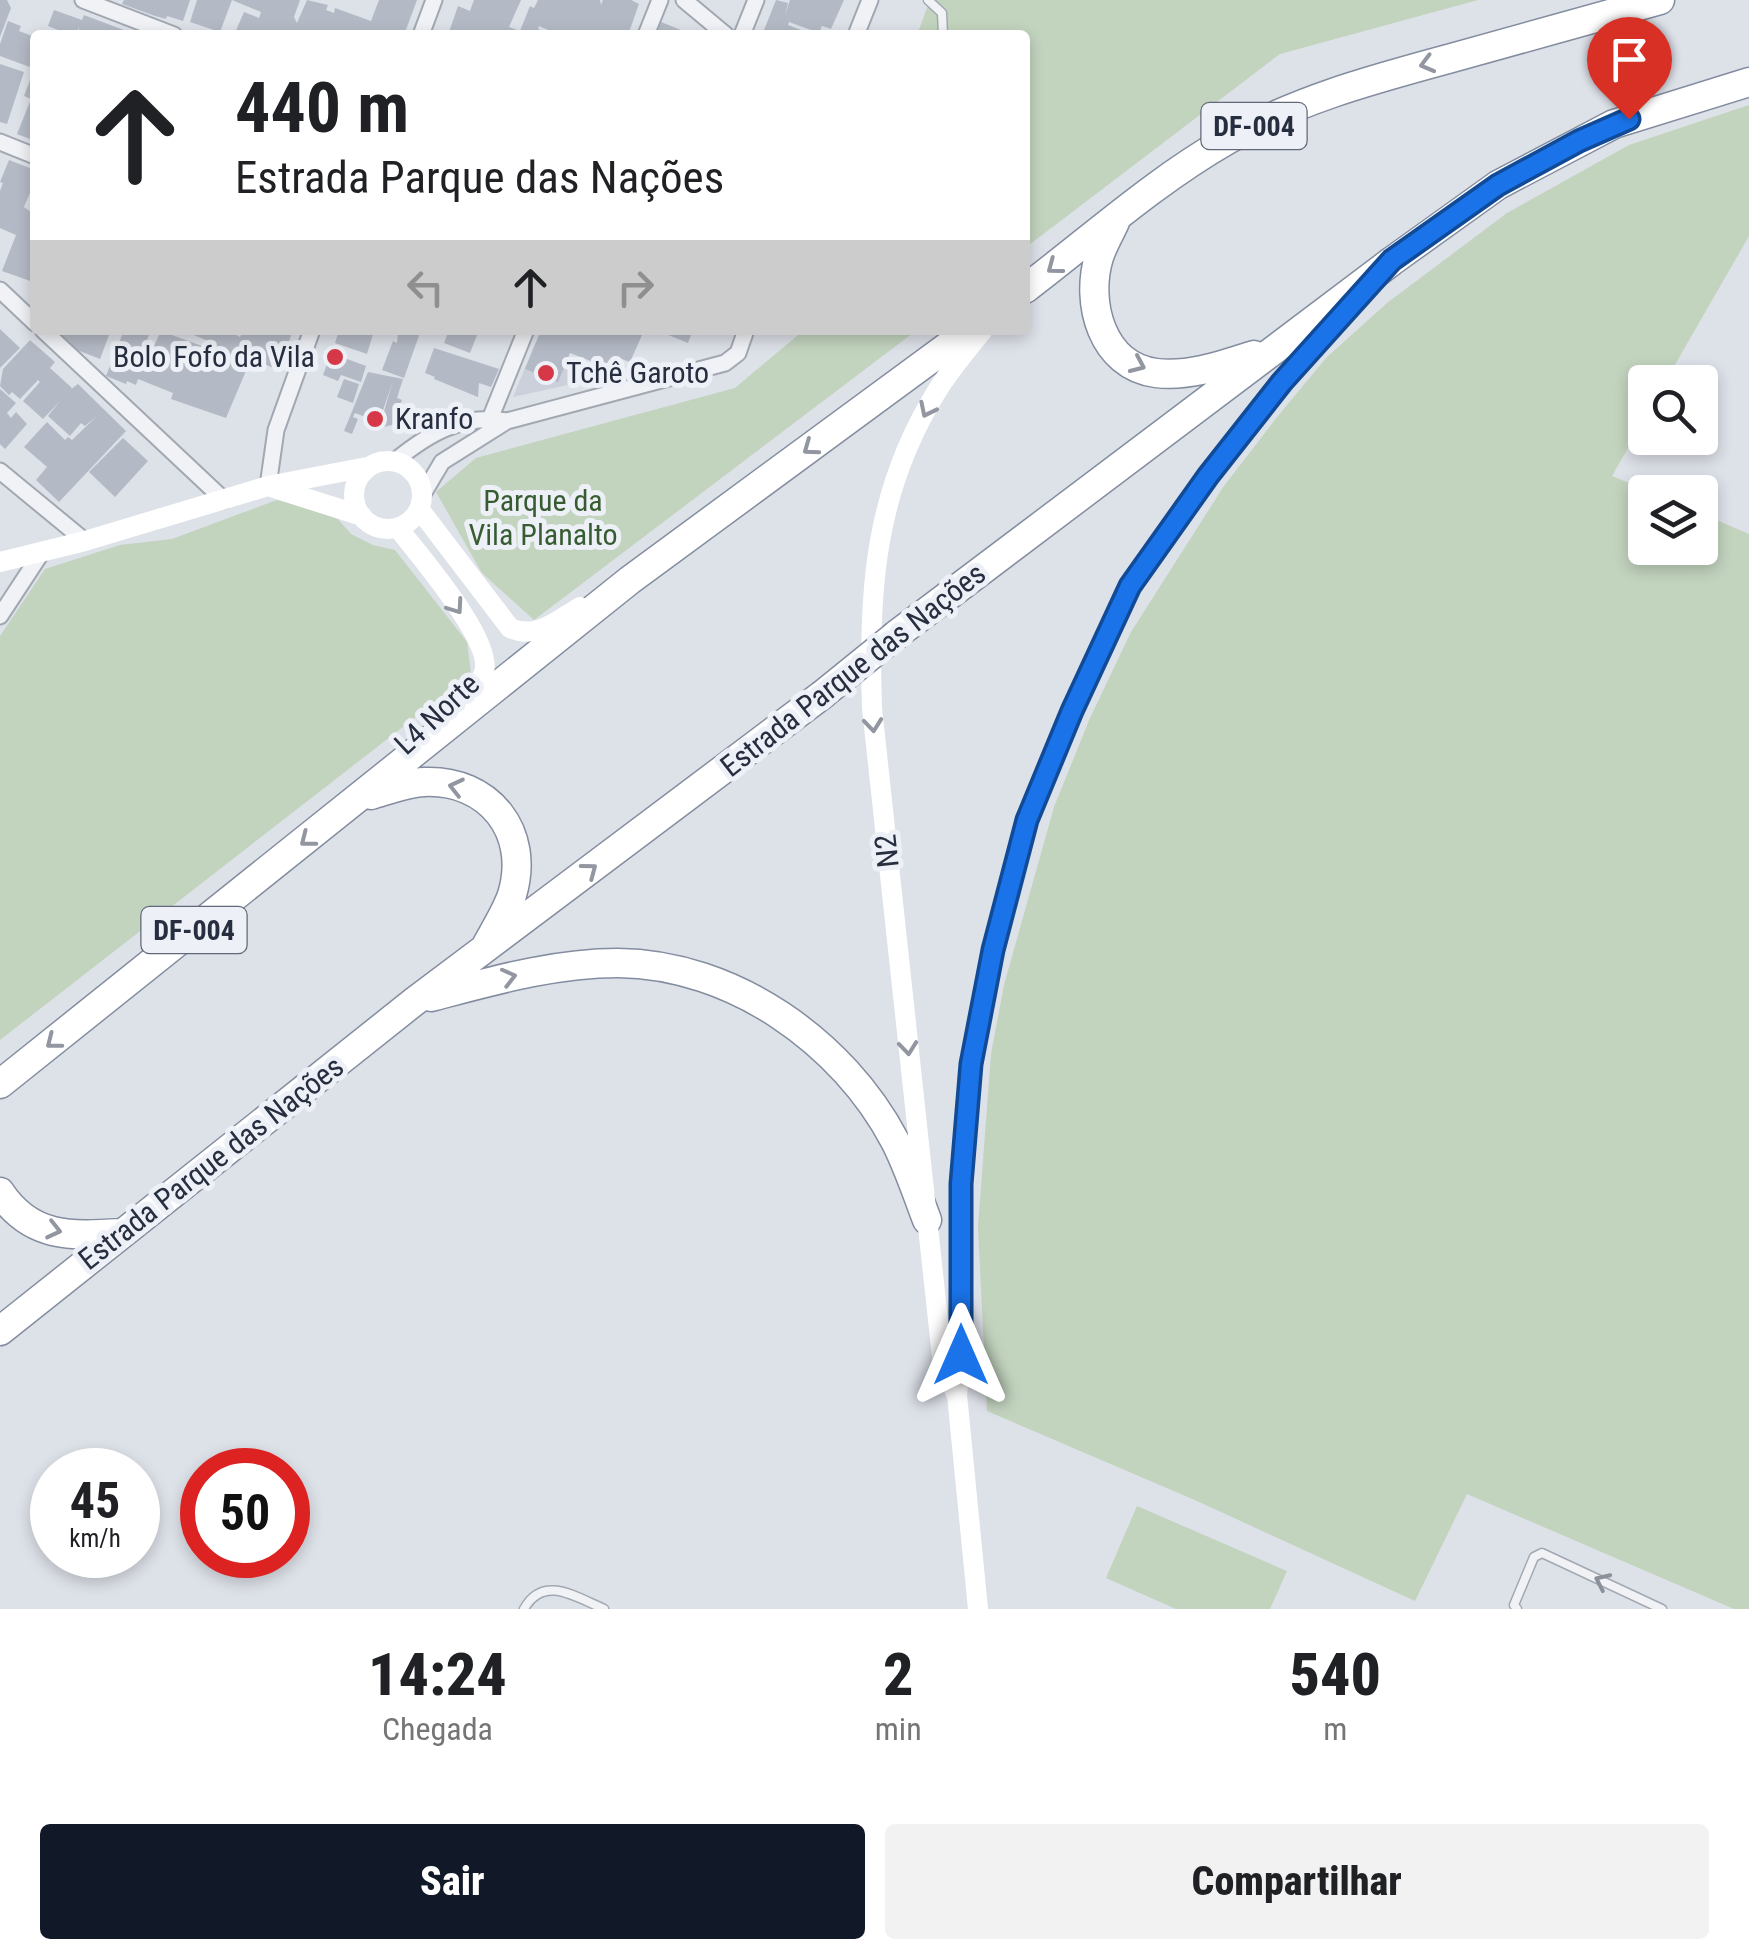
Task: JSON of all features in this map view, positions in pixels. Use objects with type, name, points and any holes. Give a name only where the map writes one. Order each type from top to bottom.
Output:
[{"type":"highway","name":"DF-004","points":[[1030,285],[1157,184],[1228,139],[1287,110],[1354,85],[1660,0]]},
{"type":"highway","name":"Estrada Parque das Nações","points":[[0,1331],[414,1002],[1392,260],[1498,185],[1579,141],[1614,124],[1749,82]]},
{"type":"highway","points":[[1116,220],[1098,259],[1094,297],[1101,330],[1118,356],[1140,370],[1174,374],[1214,368],[1276,348]]},
{"type":"highway","name":"DF-004","points":[[2,1086],[630,580],[963,335]]},
{"type":"highway","points":[[360,798],[422,782],[440,782],[475,791],[501,813],[516,845],[515,880],[484,950]]},
{"type":"highway","points":[[414,1002],[547,969],[622,963],[676,971],[765,1004],[835,1060],[865,1094],[896,1142],[927,1220]]},
{"type":"highway","points":[[0,1192],[17,1212],[55,1234],[122,1234]]},
{"type":"main road","name":"N2","points":[[978,1609],[957,1395],[961,1355],[961,1184],[971,1064],[993,950],[1027,820],[1130,586],[1208,476],[1282,382],[1392,260]]},
{"type":"main road","name":"N2","points":[[957,1395],[942,1357],[872,708],[869,625],[876,550],[900,464],[936,391],[978,335]]},
{"type":"main road","points":[[0,562],[268,486],[368,467],[384,460],[396,461],[415,472],[421,502],[505,623],[521,632],[544,628],[630,580]]},
{"type":"main road","points":[[362,516],[354,490],[368,467]]},
{"type":"main road","points":[[268,486],[362,516],[382,529],[398,528],[411,521],[421,502]]},
{"type":"main road","name":"L4 Norte","points":[[360,798],[388,761],[476,685],[485,668],[478,638],[398,528]]},
{"type":"street","points":[[83,0],[161,30]]},
{"type":"street","points":[[423,30],[434,0]]},
{"type":"street","points":[[648,30],[660,0]]},
{"type":"street","points":[[684,0],[720,30]]},
{"type":"street","points":[[744,30],[756,0]]},
{"type":"street","points":[[858,30],[870,0]]},
{"type":"street","points":[[0,142],[30,154]]},
{"type":"street","points":[[0,290],[30,318]]},
{"type":"street","points":[[47,335],[224,500]]},
{"type":"street","points":[[268,486],[276,430],[310,335]]},
{"type":"street","points":[[497,424],[524,335]]},
{"type":"street","points":[[421,502],[442,462],[497,424],[725,362],[738,353],[744,335]]},
{"type":"street","points":[[396,461],[429,434],[468,421],[497,424]]},
{"type":"street","points":[[0,471],[85,541]]},
{"type":"street","points":[[0,616],[42,552]]},
{"type":"lane","points":[[928,0],[942,14],[943,30]]},
{"type":"lane","points":[[1517,1609],[1514,1605],[1534,1556],[1542,1554],[1662,1609]]},
{"type":"lane","points":[[524,1609],[533,1594],[548,1590],[604,1609]]},
{"type":"shaded area","points":[[534,346],[609,376],[513,397]]},
{"type":"green space","points":[[930,0],[1478,0],[1280,54],[1030,244],[1030,30],[919,30]]},
{"type":"green space","points":[[1749,105],[1749,236],[1675,365],[1628,365],[1628,448],[1612,476],[1628,483],[1628,565],[1718,565],[1718,521],[1749,534],[1749,1609],[1734,1609],[1467,1494],[1415,1601],[987,1411],[978,1227],[991,1054],[1004,985],[1054,807],[1090,718],[1131,632],[1224,486],[1326,358],[1387,303],[1507,213],[1629,145]]},
{"type":"green space","name":"Parque da Vila Planalto","points":[[798,335],[910,335],[534,620],[482,573],[436,492],[476,458],[735,388]]},
{"type":"green space","points":[[277,500],[319,509],[336,517],[351,534],[395,550],[467,642],[471,674],[0,1040],[0,636],[45,569],[120,545],[172,539]]},
{"type":"green space","points":[[1137,1506],[1287,1571],[1270,1609],[1176,1609],[1106,1578]]},
{"type":"building","points":[[0,0],[7,0],[11,8],[0,37]]},
{"type":"building","points":[[124,0],[190,0],[183,21],[155,16],[122,4]]},
{"type":"building","points":[[197,0],[232,0],[221,30],[190,22]]},
{"type":"building","points":[[232,0],[300,0],[294,17],[297,23],[307,0],[328,5],[326,10],[334,13],[335,8],[371,21],[379,0],[417,0],[406,30],[236,30],[244,12],[259,18],[261,12]]},
{"type":"building","points":[[474,0],[521,0],[509,27],[517,30],[450,30],[458,6],[470,11]]},
{"type":"building","points":[[538,0],[600,0],[601,5],[603,0],[631,0],[639,4],[630,30],[548,30],[539,26],[520,30],[530,6],[534,8]]},
{"type":"building","points":[[776,0],[788,3],[785,15],[790,0],[844,0],[831,29],[822,26],[820,30],[811,30],[789,22],[788,25],[801,30],[764,30]]},
{"type":"building","points":[[54,10],[82,20],[84,15],[124,30],[58,30],[48,26]]},
{"type":"building","points":[[8,21],[21,26],[19,31],[30,35],[30,67],[0,56]]},
{"type":"building","points":[[661,22],[681,30],[658,30]]},
{"type":"building","points":[[0,64],[24,72],[7,124],[0,122]]},
{"type":"building","points":[[30,102],[30,139],[17,134]]},
{"type":"building","points":[[9,160],[30,168],[30,193],[24,207],[30,211],[30,281],[2,271],[16,235],[0,228],[0,182]]},
{"type":"building","points":[[0,329],[20,348],[0,368]]},
{"type":"building","points":[[60,335],[109,335],[100,359],[77,350]]},
{"type":"building","points":[[122,335],[149,335],[142,371],[159,335],[172,335],[213,350],[216,344],[194,335],[291,335],[279,370],[251,359],[226,418],[171,399],[173,393],[138,379],[136,385],[106,376]]},
{"type":"building","points":[[337,335],[373,335],[367,354],[335,343]]},
{"type":"building","points":[[398,335],[419,335],[404,378],[382,370],[393,341],[397,343]]},
{"type":"building","points":[[447,335],[477,335],[470,353],[444,343]]},
{"type":"building","points":[[539,335],[642,335],[630,362],[616,357],[609,368],[570,353],[558,382],[525,369]]},
{"type":"building","points":[[668,335],[691,335],[688,343]]},
{"type":"building","points":[[30,340],[55,362],[50,368],[70,390],[78,384],[126,431],[59,502],[36,480],[47,467],[24,447],[47,422],[65,440],[72,440],[97,416],[85,426],[81,423],[70,436],[48,416],[60,401],[43,419],[23,401],[38,380],[20,399],[0,386],[3,369]]},
{"type":"building","points":[[434,348],[499,369],[491,387],[479,383],[478,397],[425,373]]},
{"type":"building","points":[[331,353],[366,366],[361,382],[341,375],[338,381],[323,375]]},
{"type":"building","points":[[368,372],[403,379],[397,398],[402,400],[399,408],[403,417],[395,419],[396,424],[379,428],[393,381],[379,422],[355,413],[353,417],[358,419],[352,434],[344,431]]},
{"type":"building","points":[[344,379],[359,384],[353,403],[337,397]]},
{"type":"building","points":[[0,389],[16,403],[7,413],[11,418],[16,412],[27,424],[5,449],[0,444]]},
{"type":"building","points":[[123,438],[148,461],[115,497],[89,472]]},
{"type":"place","name":"Bolo Fofo da Vila","points":[[335,357]]},
{"type":"place","name":"Tchê Garoto","points":[[546,373]]},
{"type":"place","name":"Kranfo","points":[[375,419]]},
{"type":"route","points":[[961,1355],[961,1184],[971,1064],[993,950],[1027,820],[1130,586],[1208,476],[1282,382],[1392,260],[1498,185],[1629,119]]}]
